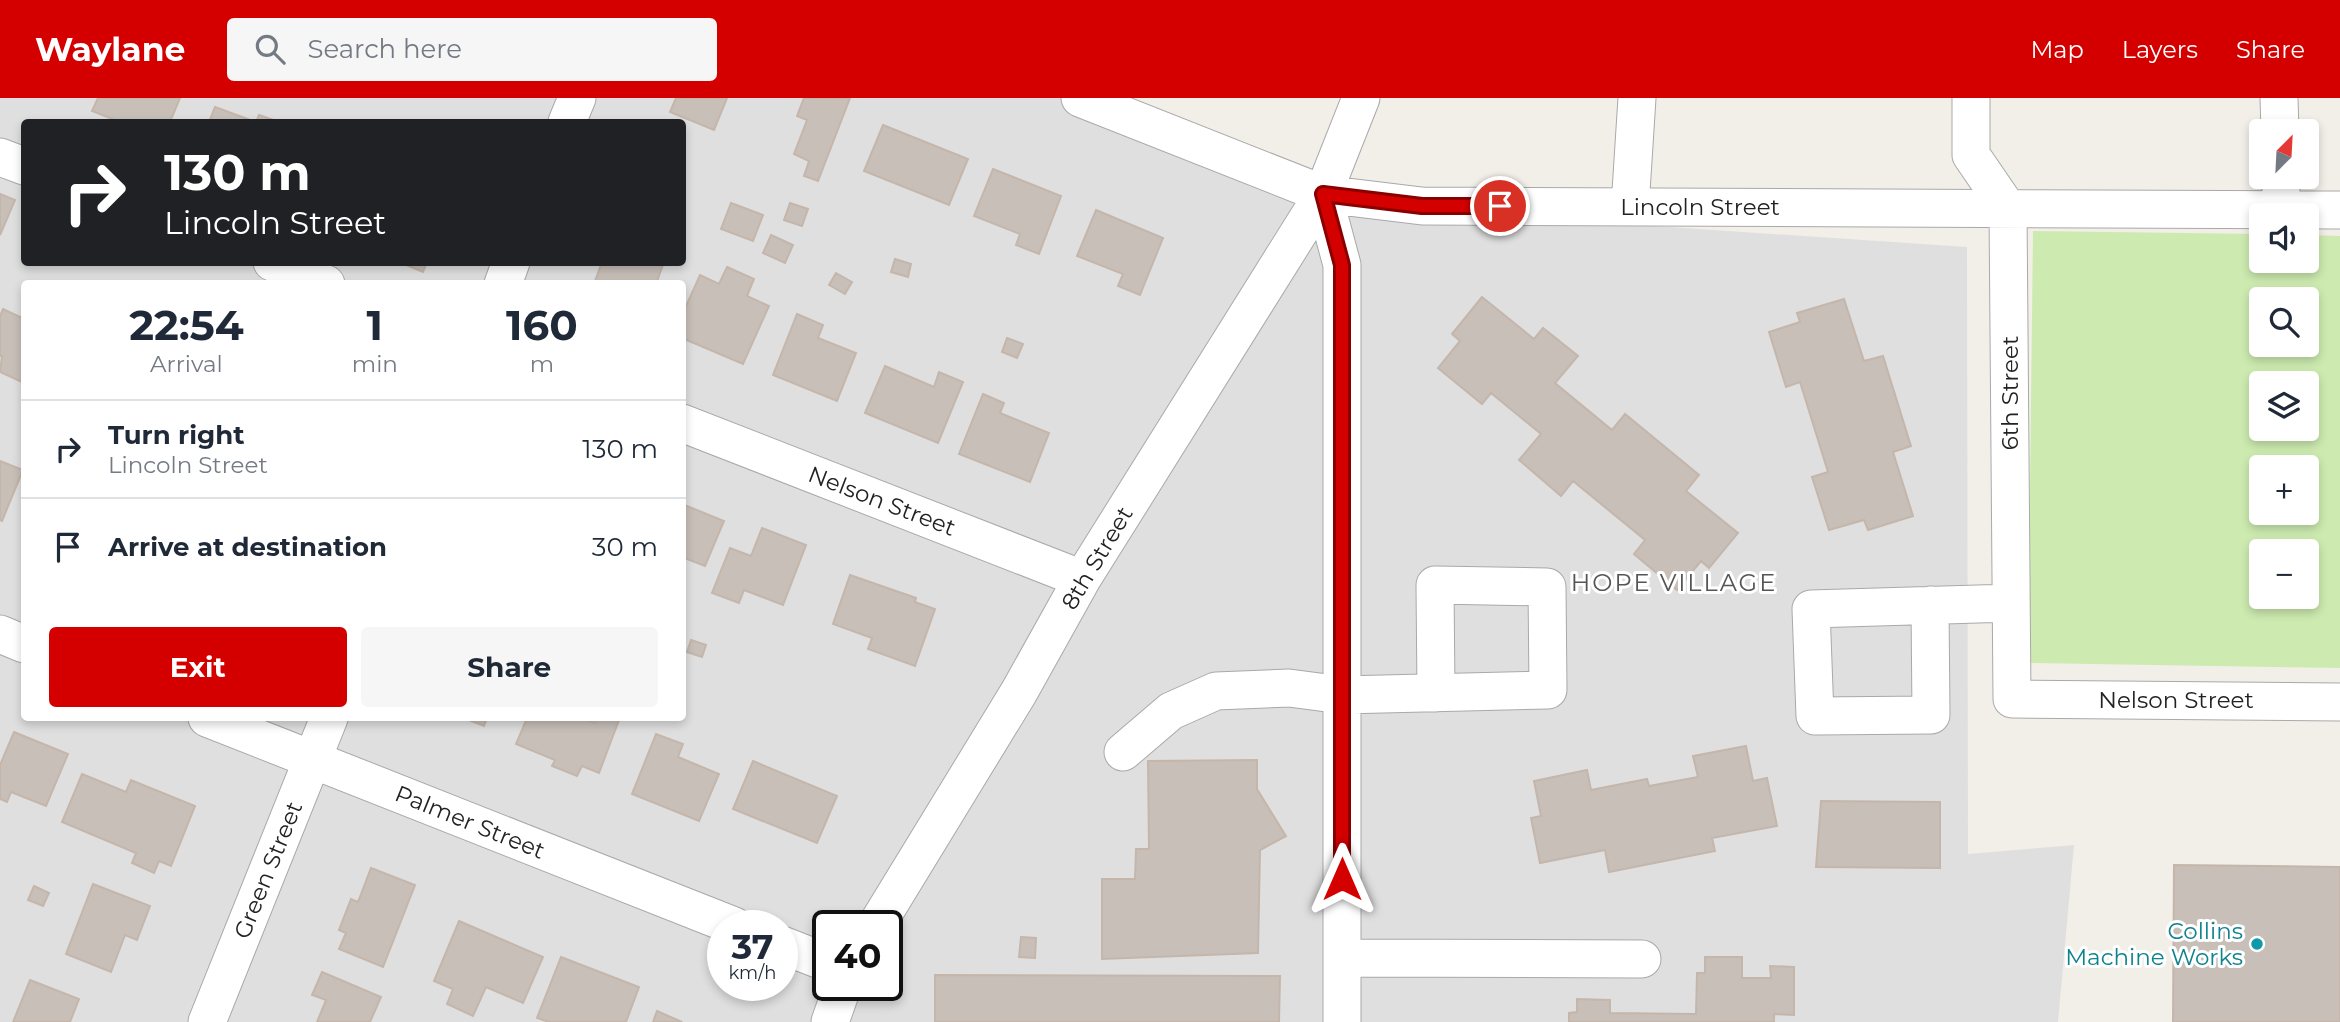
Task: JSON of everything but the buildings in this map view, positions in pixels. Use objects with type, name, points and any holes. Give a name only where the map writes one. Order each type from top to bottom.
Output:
[{"type":"street","points":[[568,119],[577,98]]},
{"type":"street","name":"Lincoln Street","points":[[1080,98],[1323,194],[1422,206],[2008,209],[2281,193],[2340,210]]},
{"type":"street","name":"8th Street","points":[[886,910],[1019,692],[1083,579],[1323,194],[1361,98]]},
{"type":"street","points":[[1630,207],[1637,98]]},
{"type":"street","points":[[1970,98],[1971,155],[2008,209]]},
{"type":"street","points":[[2279,98],[2280,119]]},
{"type":"street","points":[[0,157],[21,165]]},
{"type":"street","points":[[1323,194],[1342,265],[1342,1022]]},
{"type":"street","name":"6th Street","points":[[2008,209],[2012,699]]},
{"type":"street","points":[[282,266],[316,280]]},
{"type":"street","name":"Nelson Street","points":[[686,425],[1083,579]]},
{"type":"street","points":[[1123,752],[1171,711],[1216,691],[1289,688],[1342,695],[1548,690],[1547,587],[1435,585],[1436,692]]},
{"type":"street","points":[[1930,606],[2011,603]]},
{"type":"street","points":[[0,634],[21,643]]},
{"type":"street","name":"Nelson Street","points":[[2012,699],[2340,702]]},
{"type":"street","name":"Palmer Street","points":[[214,721],[707,915]]},
{"type":"street","name":"Green Street","points":[[207,1022],[328,721]]},
{"type":"street","points":[[1342,958],[1642,960]]},
{"type":"street","points":[[830,1022],[837,1001]]},
{"type":"shaded area","points":[[0,98],[1079,98],[1342,205],[1967,247],[1968,854],[2074,845],[2058,1022],[0,1022]]},
{"type":"green space","points":[[2033,231],[2249,234],[2249,273],[2319,273],[2319,235],[2340,236],[2340,668],[2028,663]]},
{"type":"place","name":"Collins Machine Works","points":[[2257,944]]},
{"type":"district","name":"HOPE VILLAGE","points":[[1674,582]]},
{"type":"route","points":[[1342,879],[1342,265],[1323,194],[1422,206],[1500,206]]}]
